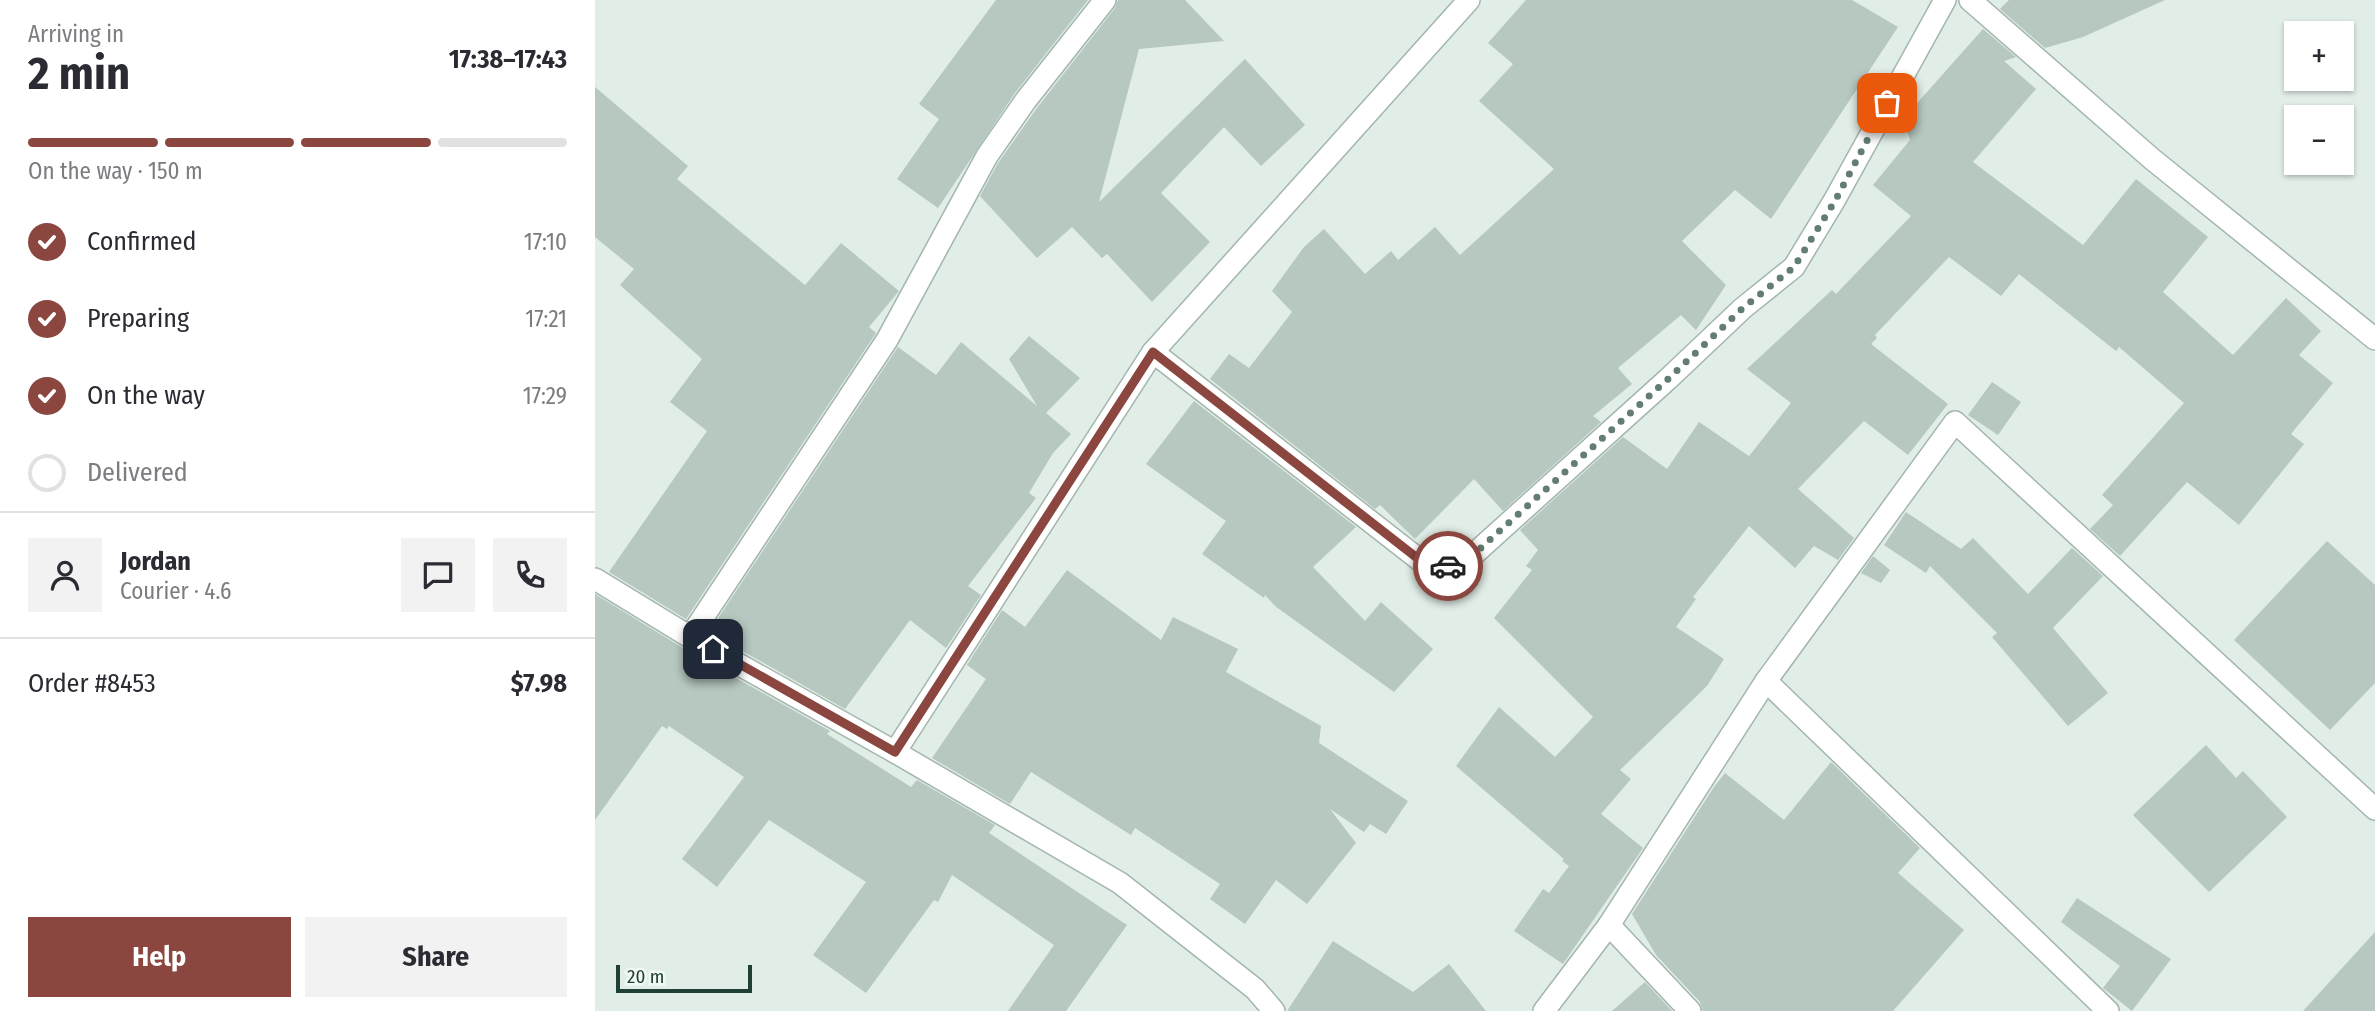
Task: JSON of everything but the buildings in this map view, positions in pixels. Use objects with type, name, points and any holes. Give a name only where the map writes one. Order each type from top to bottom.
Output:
[{"type":"street","points":[[690,637],[887,340],[987,156],[1026,100],[1105,0]]},
{"type":"street","points":[[895,752],[1153,352],[1469,0]]},
{"type":"street","points":[[1153,352],[1421,561],[1448,566],[1473,555],[1743,308],[1794,267],[1835,201],[1945,0]]},
{"type":"street","points":[[1970,0],[2152,159],[2375,339]]},
{"type":"street","points":[[1544,1011],[1609,925],[1766,681],[1955,422],[2375,809]]},
{"type":"street","points":[[595,579],[690,637],[1120,883],[1255,989],[1274,1011]]},
{"type":"street","points":[[1766,681],[2108,1011]]},
{"type":"street","points":[[1609,925],[1691,1011]]},
{"type":"way so far","points":[[1448,566],[1473,555],[1743,308],[1794,267],[1835,201],[1887,103]]},
{"type":"route","points":[[713,649],[895,752],[1153,352],[1421,561],[1448,566]]}]
